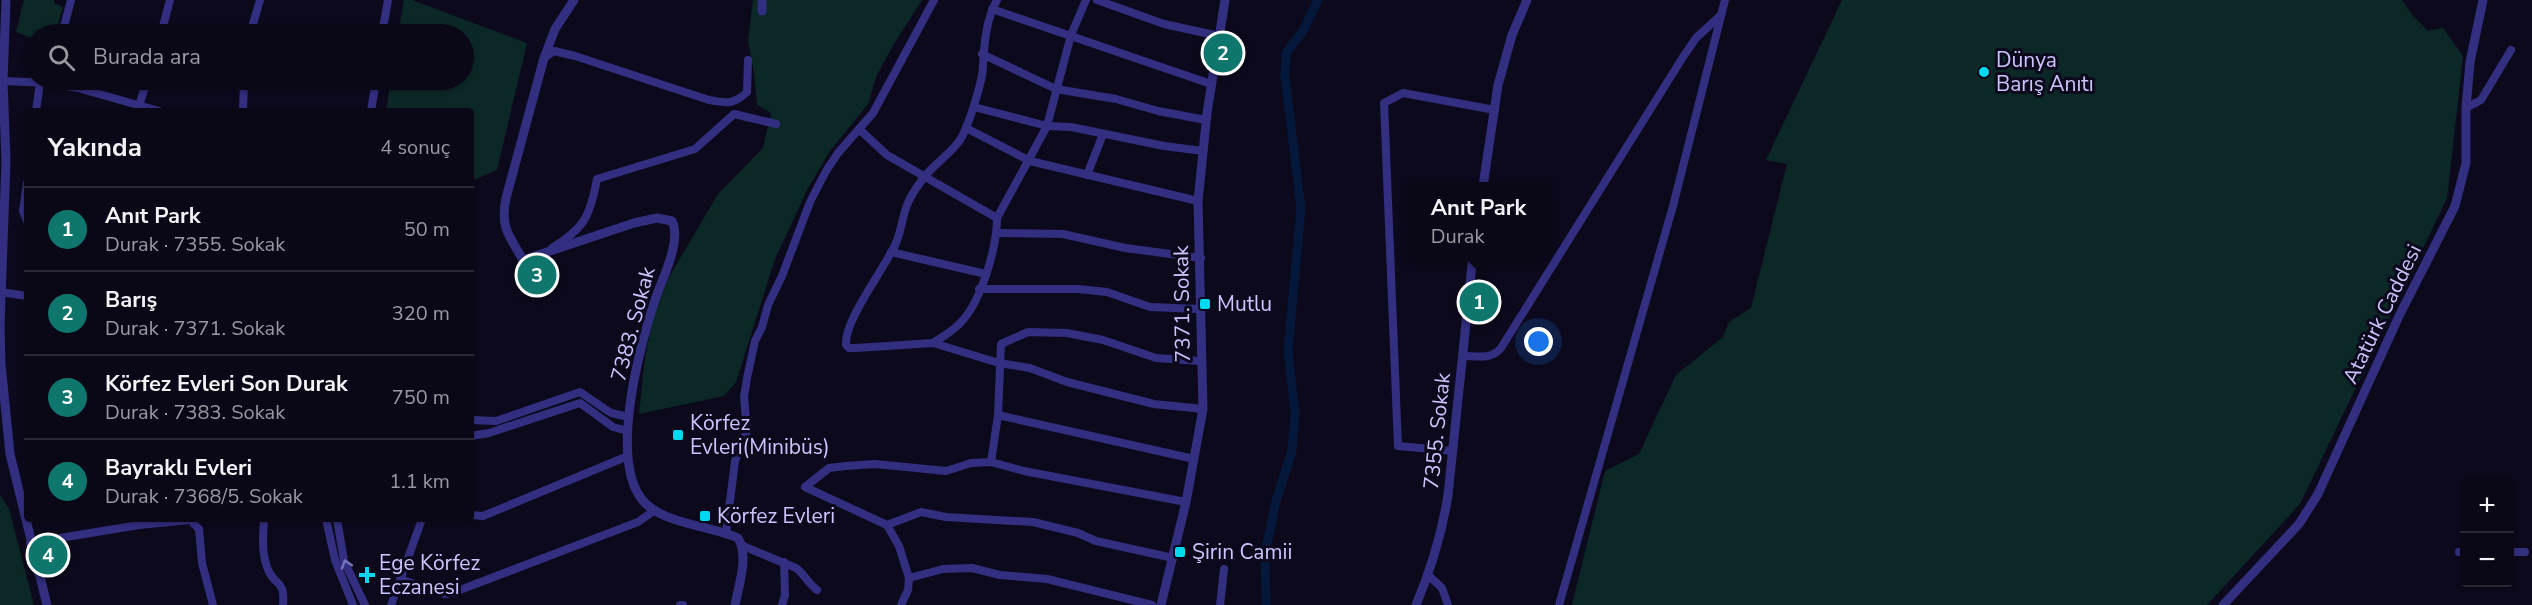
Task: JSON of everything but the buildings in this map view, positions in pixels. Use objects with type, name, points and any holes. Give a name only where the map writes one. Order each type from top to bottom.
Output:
[{"type":"street","points":[[6,0],[3,81],[6,161],[0,326],[10,454],[24,516]]},
{"type":"street","points":[[65,24],[71,0]]},
{"type":"street","points":[[164,24],[170,0]]},
{"type":"street","points":[[253,24],[260,0]]},
{"type":"street","points":[[384,24],[388,0]]},
{"type":"street","points":[[544,58],[555,29],[574,0]]},
{"type":"street","points":[[762,0],[762,11]]},
{"type":"street","points":[[817,590],[806,582],[802,573],[784,562],[744,546],[738,538],[726,532],[735,461],[747,431],[744,397],[755,341],[810,202],[838,153],[873,113],[934,0]]},
{"type":"street","points":[[997,0],[992,9],[982,54],[984,68],[966,128],[960,140],[942,162],[924,177],[907,205],[897,241],[851,324],[846,345],[849,348],[856,348],[933,343],[999,363],[1030,368],[1067,382],[1128,395],[1155,404],[1203,409]]},
{"type":"street","points":[[933,343],[950,333],[972,307],[986,274],[997,233],[997,218],[1047,126],[1071,35],[1086,0]]},
{"type":"street","points":[[1097,0],[1164,24],[1219,36]]},
{"type":"street","name":"7371. Sokak","points":[[1161,605],[1186,502],[1203,409],[1200,361],[1201,258],[1198,201],[1206,120],[1225,0]]},
{"type":"street","points":[[1485,182],[1498,85],[1512,35],[1527,0]]},
{"type":"street","points":[[1559,605],[1673,206],[1725,0]]},
{"type":"street","name":"Atatürk Caddesi","points":[[2223,605],[2299,524],[2318,494],[2399,316],[2455,206],[2466,163],[2466,108],[2470,62],[2483,1]]},
{"type":"street","points":[[992,9],[1071,35],[1117,54],[1211,84]]},
{"type":"street","points":[[1463,356],[1489,357],[1495,355],[1501,348],[1683,57],[1696,39],[1722,14]]},
{"type":"street","points":[[2466,108],[2481,100],[2511,50]]},
{"type":"street","points":[[544,58],[554,51],[575,56],[709,100],[731,103],[740,100],[747,92],[748,60]]},
{"type":"street","points":[[982,54],[1056,89],[1116,99],[1183,117],[1206,120]]},
{"type":"street","name":"7383. Sokak","points":[[544,58],[503,215],[504,229],[523,260],[548,250],[657,218],[672,221],[676,229],[670,259],[655,301],[638,363],[628,417],[627,456],[634,486],[645,502],[655,510],[662,515],[726,532]]},
{"type":"street","points":[[3,81],[24,82]]},
{"type":"street","points":[[36,108],[39,90]]},
{"type":"street","points":[[88,90],[147,108]]},
{"type":"street","points":[[139,106],[144,90]]},
{"type":"street","points":[[243,108],[244,90]]},
{"type":"street","points":[[371,108],[374,90]]},
{"type":"street","points":[[1453,451],[1398,446],[1384,103],[1403,93],[1495,110]]},
{"type":"street","points":[[974,107],[1047,126],[1071,127],[1164,146],[1203,151]]},
{"type":"street","points":[[548,250],[572,236],[585,220],[597,179],[696,149],[734,114],[776,124]]},
{"type":"street","points":[[966,128],[1030,161],[1198,201]]},
{"type":"street","points":[[859,129],[887,155],[997,218]]},
{"type":"street","points":[[1087,175],[1102,134]]},
{"type":"street","points":[[997,233],[1063,234],[1125,248],[1201,258]]},
{"type":"street","points":[[891,252],[986,274]]},
{"type":"street","name":"7355. Sokak","points":[[1416,605],[1443,525],[1473,260]]},
{"type":"street","points":[[979,289],[1078,289],[1107,292],[1150,306],[1199,309]]},
{"type":"street","points":[[1,292],[24,296]]},
{"type":"street","points":[[991,462],[998,415],[1001,344],[1028,332],[1067,333],[1102,340],[1156,358],[1200,361]]},
{"type":"street","points":[[474,420],[496,421],[580,392],[611,413],[628,417]]},
{"type":"street","points":[[474,436],[489,433],[580,403],[613,427],[628,431]]},
{"type":"street","points":[[998,415],[1194,459]]},
{"type":"street","points":[[474,516],[483,516],[627,456]]},
{"type":"street","points":[[901,605],[908,590],[909,578],[899,546],[887,525],[805,487],[829,468],[875,464],[946,471],[971,463],[991,462],[1024,471],[1186,502]]},
{"type":"street","points":[[400,579],[444,594],[452,593],[638,522],[655,510]]},
{"type":"street","points":[[887,525],[921,512],[946,517],[1033,522],[1078,533],[1096,542],[1173,558]]},
{"type":"street","points":[[25,522],[47,605]]},
{"type":"street","points":[[30,543],[170,522]]},
{"type":"street","points":[[192,522],[199,529]]},
{"type":"street","points":[[200,522],[201,563],[213,605]]},
{"type":"street","points":[[264,522],[262,552],[270,574],[279,582],[284,593],[283,605]]},
{"type":"street","points":[[327,522],[335,560],[353,605]]},
{"type":"street","points":[[338,522],[344,561],[365,605]]},
{"type":"street","points":[[391,605],[421,522]]},
{"type":"street","points":[[735,605],[744,546]]},
{"type":"street","points":[[2514,552],[2525,552]]},
{"type":"street","points":[[782,605],[785,595],[784,562]]},
{"type":"street","points":[[909,578],[943,569],[972,568],[1000,575],[1047,579],[1152,605]]},
{"type":"street","points":[[1220,605],[1224,570]]},
{"type":"street","points":[[1428,575],[1442,588],[1448,605]]},
{"type":"green space","points":[[24,0],[54,0],[54,3],[63,7],[58,24],[24,24],[24,35],[16,32]]},
{"type":"green space","points":[[404,0],[412,0],[527,43],[497,170],[474,180],[474,108],[386,108],[389,90],[474,90],[474,24],[400,24]]},
{"type":"green space","points":[[753,0],[922,0],[876,77],[868,104],[830,151],[808,188],[775,259],[736,382],[724,396],[639,414],[645,358],[653,318],[669,277],[718,194],[763,148],[771,113],[757,105],[748,41]]},
{"type":"green space","points":[[1842,0],[2402,0],[2428,31],[2443,28],[2463,56],[2447,198],[2300,504],[2207,605],[1572,605],[1605,471],[1639,454],[1676,375],[1723,337],[1729,322],[1751,308],[1787,164],[1766,160]]},
{"type":"green space","points":[[0,495],[9,509],[34,605],[0,605]]},
{"type":"waterway","points":[[1266,605],[1265,554],[1276,501],[1292,451],[1295,412],[1288,351],[1301,208],[1285,77],[1286,53],[1303,31],[1318,0]]},
{"type":"place","name":"Barış","points":[[1223,53]]},
{"type":"place","name":"Dünya Barış Anıtı","points":[[1984,72]]},
{"type":"place","name":"Körfez Evleri Son Durak","points":[[537,275]]},
{"type":"place","name":"Anıt Park","points":[[1479,302]]},
{"type":"place","name":"Mutlu","points":[[1205,304]]},
{"type":"place","name":"Körfez Evleri(Minibüs)","points":[[678,435]]},
{"type":"place","name":"Körfez Evleri","points":[[705,516]]},
{"type":"place","name":"Şirin Camii","points":[[1180,552]]},
{"type":"place","name":"Bayraklı Evleri","points":[[48,555]]},
{"type":"place","name":"Ege Körfez Eczanesi","points":[[367,575]]}]
